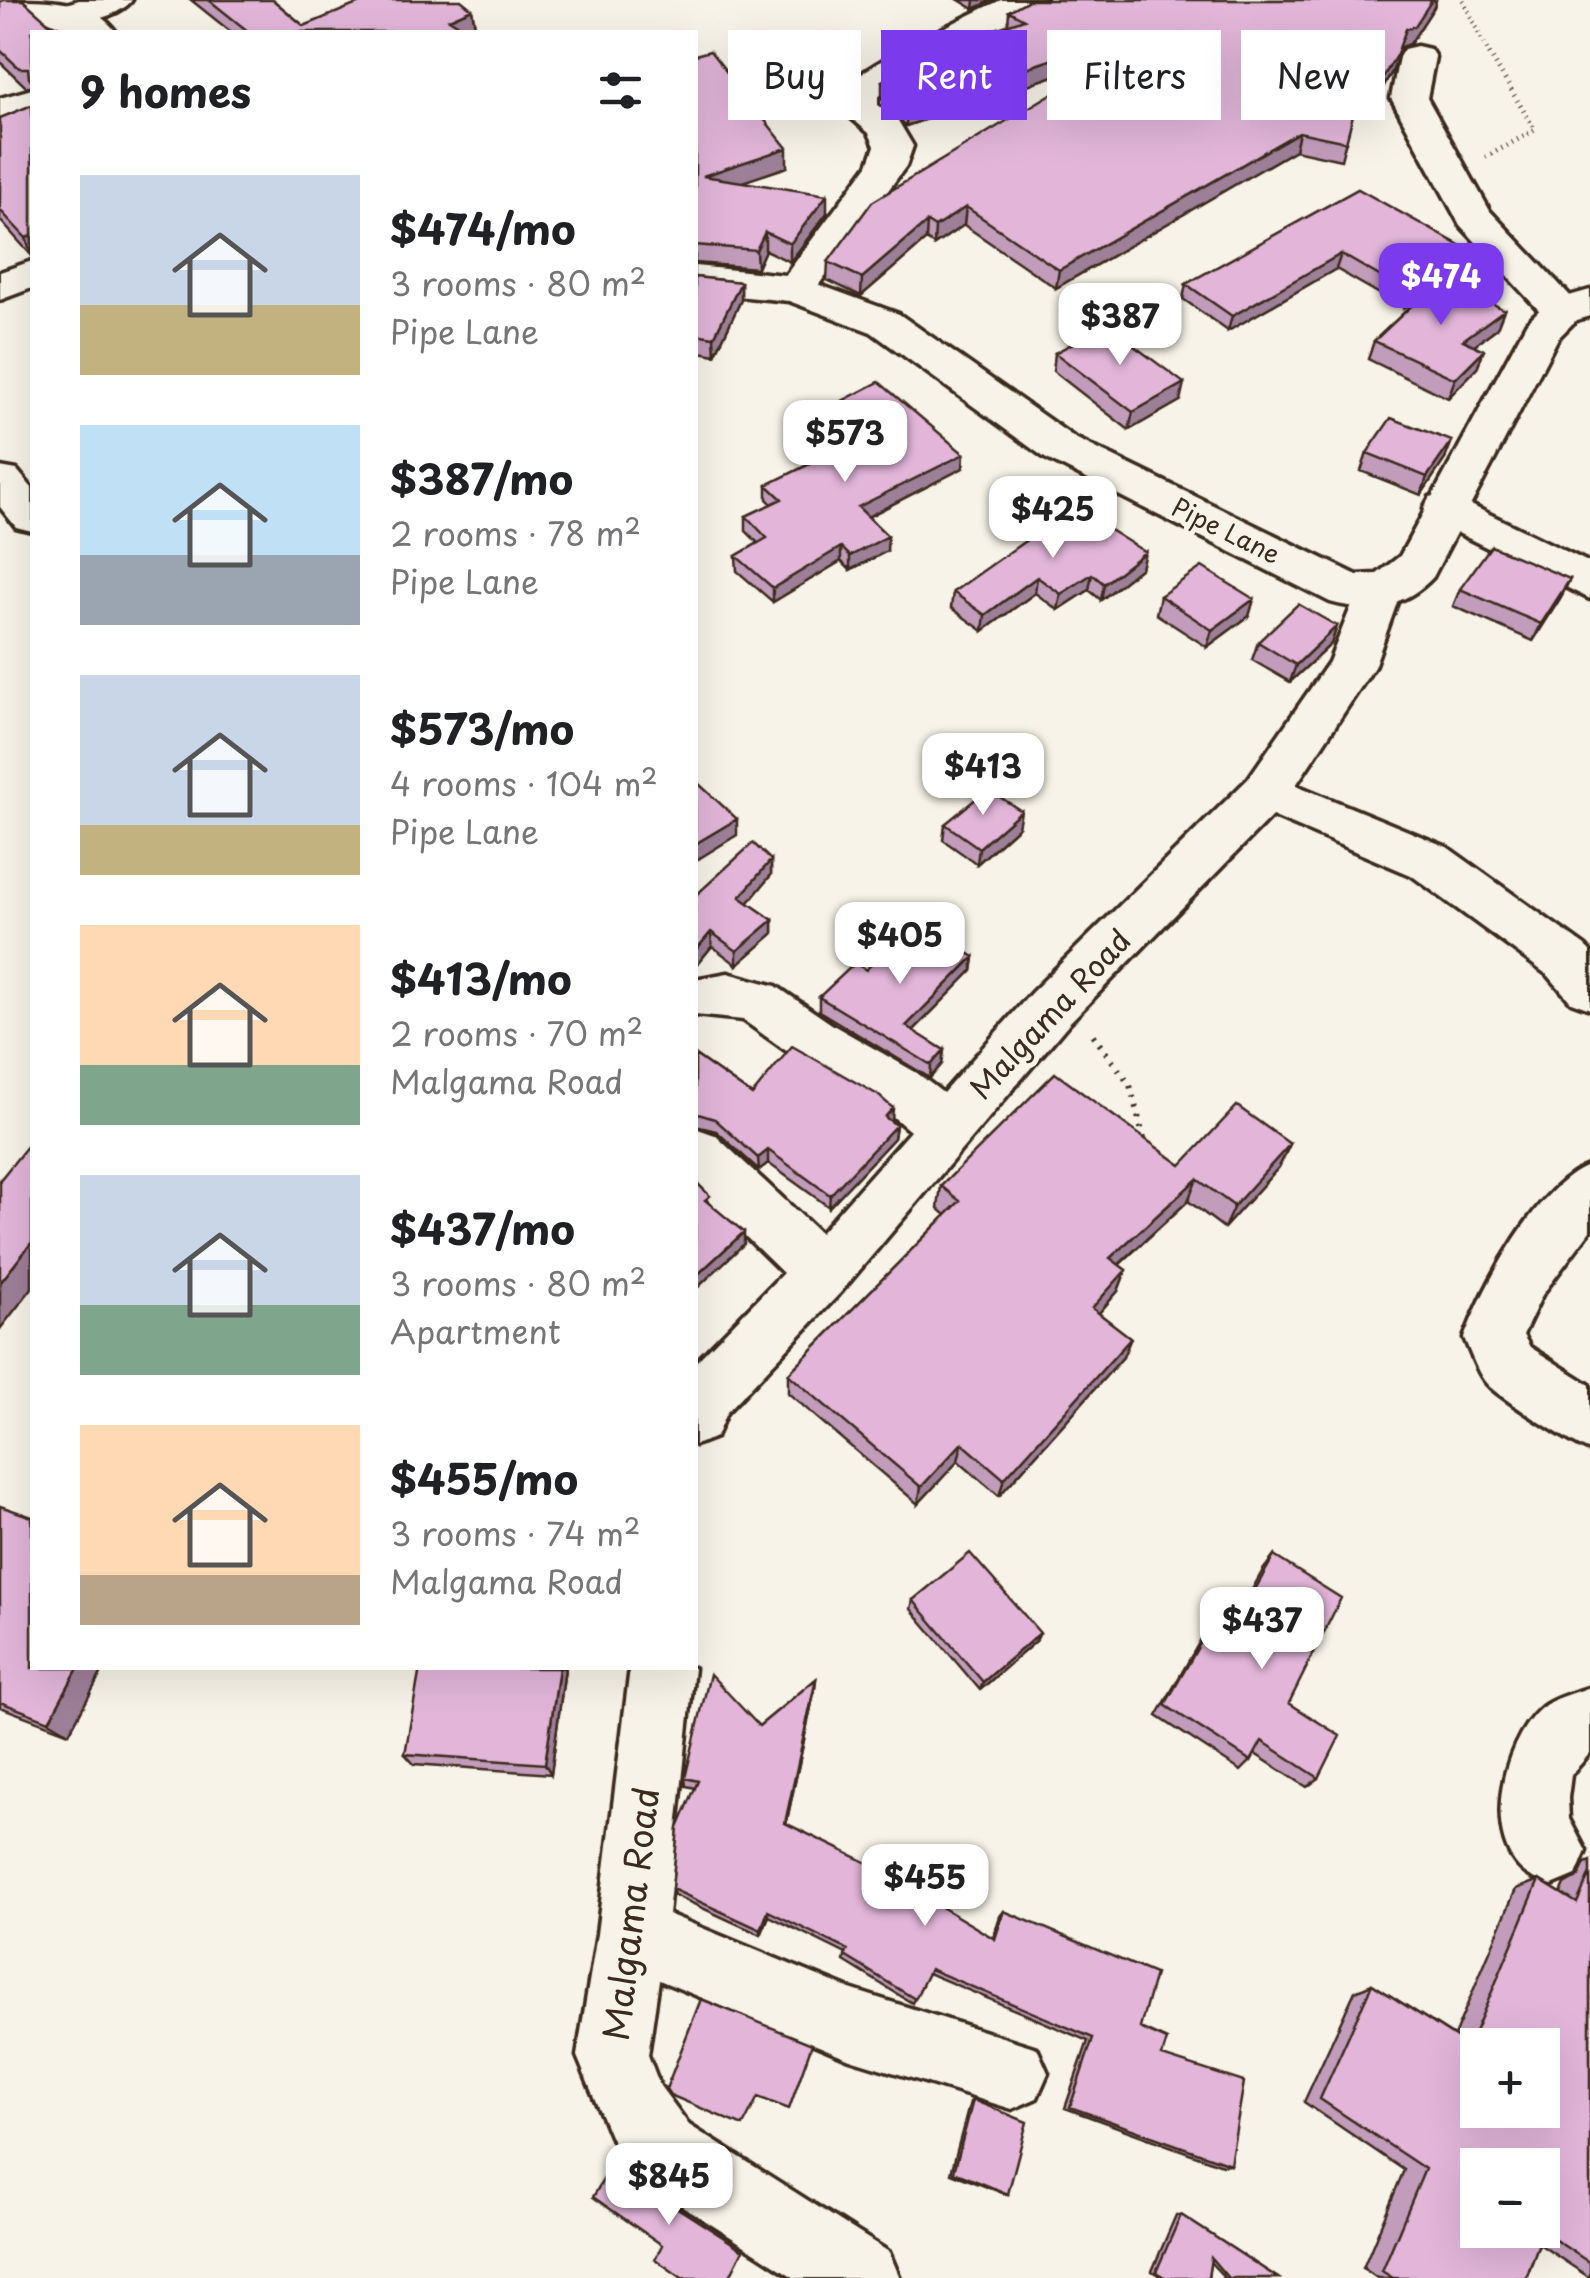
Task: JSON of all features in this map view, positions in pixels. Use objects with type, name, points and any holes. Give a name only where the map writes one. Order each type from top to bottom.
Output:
[{"type":"street","points":[[32,0],[84,24],[114,0]]},
{"type":"street","points":[[795,289],[887,166],[894,146],[884,127],[860,109],[858,94],[880,77],[1028,0]]},
{"type":"street","points":[[1377,594],[1402,582],[1416,566],[1541,330],[1576,307],[1474,217],[1410,98],[1417,57]]},
{"type":"street","points":[[0,110],[30,101]]},
{"type":"street","name":"Pipe Lane","points":[[698,279],[795,289],[884,323],[1060,448],[1346,590],[1377,594]]},
{"type":"street","points":[[12,476],[30,512]]},
{"type":"street","points":[[1446,508],[1590,583]]},
{"type":"street","name":"Malgama Road","points":[[698,1408],[702,1397],[821,1274],[1050,1008],[1266,792],[1352,666],[1377,594]]},
{"type":"street","points":[[1266,792],[1429,861],[1567,960],[1590,988]]},
{"type":"street","points":[[706,997],[728,995],[757,1001],[814,1041],[898,1089],[946,1128]]},
{"type":"street","points":[[698,1155],[772,1221],[821,1274]]},
{"type":"street","points":[[1590,1190],[1529,1262],[1505,1300],[1493,1338],[1509,1366],[1582,1412],[1590,1422]]},
{"type":"street","name":"Malgama Road","points":[[662,1670],[632,1934],[612,2056],[634,2111],[663,2150],[863,2278]]},
{"type":"street","points":[[1552,1851],[1536,1832],[1540,1762],[1565,1730],[1590,1720]]},
{"type":"street","points":[[632,1934],[850,2024],[1012,2073]]},
{"type":"path","points":[[1456,184],[1488,155],[1535,130],[1486,48],[1464,0]]},
{"type":"path","points":[[1050,1008],[1088,1029],[1130,1085],[1148,1154]]},
{"type":"building","points":[[23,0],[57,30],[30,30],[30,79],[28,68],[19,68],[0,50],[0,2]]},
{"type":"building","points":[[209,0],[273,0],[304,26],[367,0],[461,0],[472,9],[449,19],[467,30],[246,30]]},
{"type":"building","points":[[1029,0],[1432,0],[1415,26],[1406,29],[1385,74],[1385,30],[1241,30],[1241,120],[1352,120],[1346,142],[1299,132],[1059,270],[966,207],[935,227],[927,222],[862,278],[828,262],[872,202],[1008,120],[1027,120],[1027,109],[1047,97],[1047,120],[1221,120],[1221,30],[1047,30],[1047,61],[1027,68],[1027,30],[993,30],[1024,19],[1009,11]]},
{"type":"building","points":[[710,51],[728,74],[728,120],[765,120],[787,148],[703,176],[827,195],[790,244],[765,232],[756,250],[698,245],[698,54]]},
{"type":"building","points":[[30,106],[30,236],[26,238],[0,210],[0,118]]},
{"type":"building","points":[[1358,189],[1468,250],[1409,293],[1341,254],[1232,316],[1186,284]]},
{"type":"building","points":[[1443,276],[1504,310],[1463,340],[1484,350],[1455,379],[1374,341]]},
{"type":"building","points":[[698,277],[741,282],[714,337],[698,334]]},
{"type":"building","points":[[1106,325],[1184,383],[1133,412],[1055,353]]},
{"type":"building","points":[[879,382],[964,454],[858,507],[888,536],[850,556],[841,547],[773,588],[736,556],[767,538],[746,516],[782,499],[767,485],[853,443],[817,414]]},
{"type":"building","points":[[1391,418],[1452,441],[1427,477],[1367,453]]},
{"type":"building","points":[[1073,507],[1145,552],[1104,584],[1092,574],[1061,594],[1037,577],[985,615],[953,592]]},
{"type":"building","points":[[1491,546],[1570,579],[1541,624],[1460,589]]},
{"type":"building","points":[[1202,567],[1254,599],[1212,630],[1160,596]]},
{"type":"building","points":[[1298,604],[1337,626],[1296,665],[1258,642]]},
{"type":"building","points":[[698,784],[737,819],[698,842]]},
{"type":"building","points":[[988,789],[1021,811],[979,848],[945,824]]},
{"type":"building","points":[[753,843],[771,860],[740,897],[773,920],[737,951],[711,932],[698,947],[698,893]]},
{"type":"building","points":[[915,919],[974,957],[906,1026],[944,1050],[931,1065],[819,997],[855,963],[866,970]]},
{"type":"building","points":[[792,1046],[878,1095],[893,1108],[885,1117],[896,1125],[830,1195],[768,1150],[758,1158],[715,1119],[698,1114],[698,1057],[752,1095]]},
{"type":"building","points":[[1055,1073],[1181,1165],[1237,1106],[1290,1144],[1234,1206],[1197,1179],[1110,1258],[1126,1270],[1092,1308],[1131,1338],[1004,1479],[962,1443],[921,1487],[788,1374],[960,1201],[941,1186]]},
{"type":"building","points":[[30,1142],[30,1245],[0,1283],[0,1180]]},
{"type":"building","points":[[698,1184],[710,1196],[705,1200],[744,1232],[698,1274]]},
{"type":"building","points":[[0,1506],[30,1516],[30,1670],[77,1670],[49,1721],[0,1702]]},
{"type":"building","points":[[970,1553],[1040,1633],[983,1682],[913,1600]]},
{"type":"building","points":[[1274,1556],[1341,1598],[1289,1703],[1340,1736],[1319,1778],[1262,1741],[1251,1761],[1165,1705],[1213,1621],[1231,1632]]},
{"type":"building","points":[[420,1670],[559,1670],[545,1764],[405,1754]]},
{"type":"building","points":[[710,1674],[759,1726],[816,1679],[785,1823],[870,1864],[995,1939],[1004,1911],[1155,1974],[1140,2028],[1167,2040],[1162,2056],[1244,2082],[1230,2164],[1070,2107],[1093,2038],[930,1969],[915,1999],[845,1956],[848,1950],[768,1911],[761,1930],[672,1889],[678,1828],[698,1781],[685,1778]]},
{"type":"building","points":[[1590,1873],[1590,2263],[1560,2243],[1560,2148],[1460,2148],[1460,2248],[1537,2248],[1526,2278],[1393,2278],[1382,2271],[1425,2169],[1320,2099],[1372,1984],[1460,2040],[1460,2128],[1560,2128],[1560,2028],[1477,2028],[1539,1880],[1577,1903]]},
{"type":"building","points":[[701,1999],[812,2044],[789,2109],[758,2097],[743,2126],[670,2095],[666,2089]]},
{"type":"building","points":[[973,2100],[1027,2122],[1008,2194],[954,2172]]},
{"type":"building","points":[[617,2156],[634,2180],[743,2250],[729,2278],[682,2278],[655,2259],[662,2245],[593,2197]]},
{"type":"building","points":[[1181,2215],[1278,2278],[1228,2278],[1211,2258],[1208,2278],[1166,2278],[1156,2272]]}]
